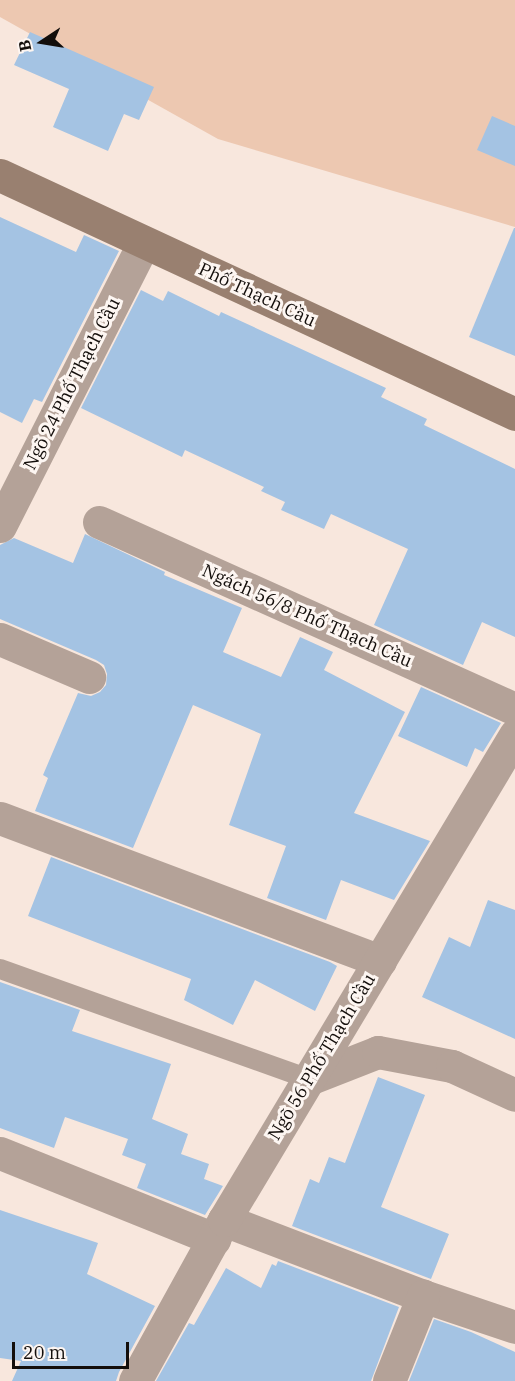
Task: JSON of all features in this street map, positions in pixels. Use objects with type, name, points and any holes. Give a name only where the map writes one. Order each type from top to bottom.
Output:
[{"type":"street","name":"Phố Thạch Cầu","points":[[0,175],[515,414]]},
{"type":"street","name":"Ngõ 24 Phố Thạch Cầu","points":[[0,526],[144,242]]},
{"type":"street","name":"Ngách 56/8 Phố Thạch Cầu","points":[[99,522],[515,709]]},
{"type":"street","points":[[0,639],[89,677]]},
{"type":"street","name":"Ngõ 56 Phố Thạch Cầu","points":[[135,1381],[219,1230],[515,735]]},
{"type":"street","points":[[0,818],[380,961]]},
{"type":"street","points":[[309,1078],[378,1052],[452,1066],[515,1095]]},
{"type":"street","points":[[0,1153],[219,1230],[515,1327]]},
{"type":"street","points":[[389,1381],[423,1296]]},
{"type":"lane","points":[[0,969],[309,1078]]},
{"type":"shaded area","points":[[0,0],[515,0],[515,227],[218,139],[0,17]]},
{"type":"building","points":[[30,32],[154,87],[139,120],[124,114],[108,151],[53,127],[69,89],[14,65]]},
{"type":"building","points":[[492,116],[515,126],[515,166],[477,150]]},
{"type":"building","points":[[0,217],[76,252],[84,235],[119,251],[42,402],[34,399],[22,423],[0,412]]},
{"type":"building","points":[[515,228],[515,356],[469,337]]},
{"type":"building","points":[[141,290],[163,301],[168,291],[219,316],[221,312],[386,388],[381,397],[427,419],[424,425],[515,469],[515,637],[482,622],[463,665],[374,625],[408,549],[331,514],[324,529],[281,510],[285,502],[261,491],[264,487],[185,450],[182,457],[81,408]]},
{"type":"building","points":[[85,534],[165,572],[164,575],[242,608],[223,652],[281,677],[300,637],[333,652],[324,670],[405,712],[354,813],[430,841],[394,900],[341,880],[326,920],[267,898],[286,846],[229,825],[261,734],[193,705],[133,848],[35,811],[48,778],[43,775],[78,693],[91,696],[100,692],[106,685],[107,674],[104,665],[96,660],[0,619],[0,545],[14,538],[73,563]]},
{"type":"building","points":[[421,687],[501,723],[483,752],[475,748],[467,767],[398,736]]},
{"type":"building","points":[[51,857],[337,966],[315,1011],[255,980],[233,1025],[184,1000],[191,979],[28,916]]},
{"type":"building","points":[[488,900],[515,910],[515,1039],[422,997],[449,937],[470,947]]},
{"type":"building","points":[[0,982],[80,1010],[72,1031],[171,1064],[152,1119],[188,1134],[181,1154],[209,1164],[204,1179],[223,1186],[205,1215],[137,1188],[146,1164],[122,1155],[128,1139],[65,1117],[54,1148],[0,1128]]},
{"type":"building","points":[[378,1077],[425,1095],[381,1207],[449,1234],[431,1279],[292,1226],[310,1179],[319,1183],[329,1157],[345,1163]]},
{"type":"building","points":[[0,1210],[98,1243],[87,1274],[155,1306],[116,1381],[12,1381],[21,1361],[0,1358]]},
{"type":"building","points":[[278,1261],[399,1307],[371,1381],[156,1381],[189,1323],[194,1325],[226,1268],[261,1288],[272,1264],[276,1266]]},
{"type":"building","points":[[434,1319],[471,1332],[515,1352],[515,1381],[409,1381]]}]
